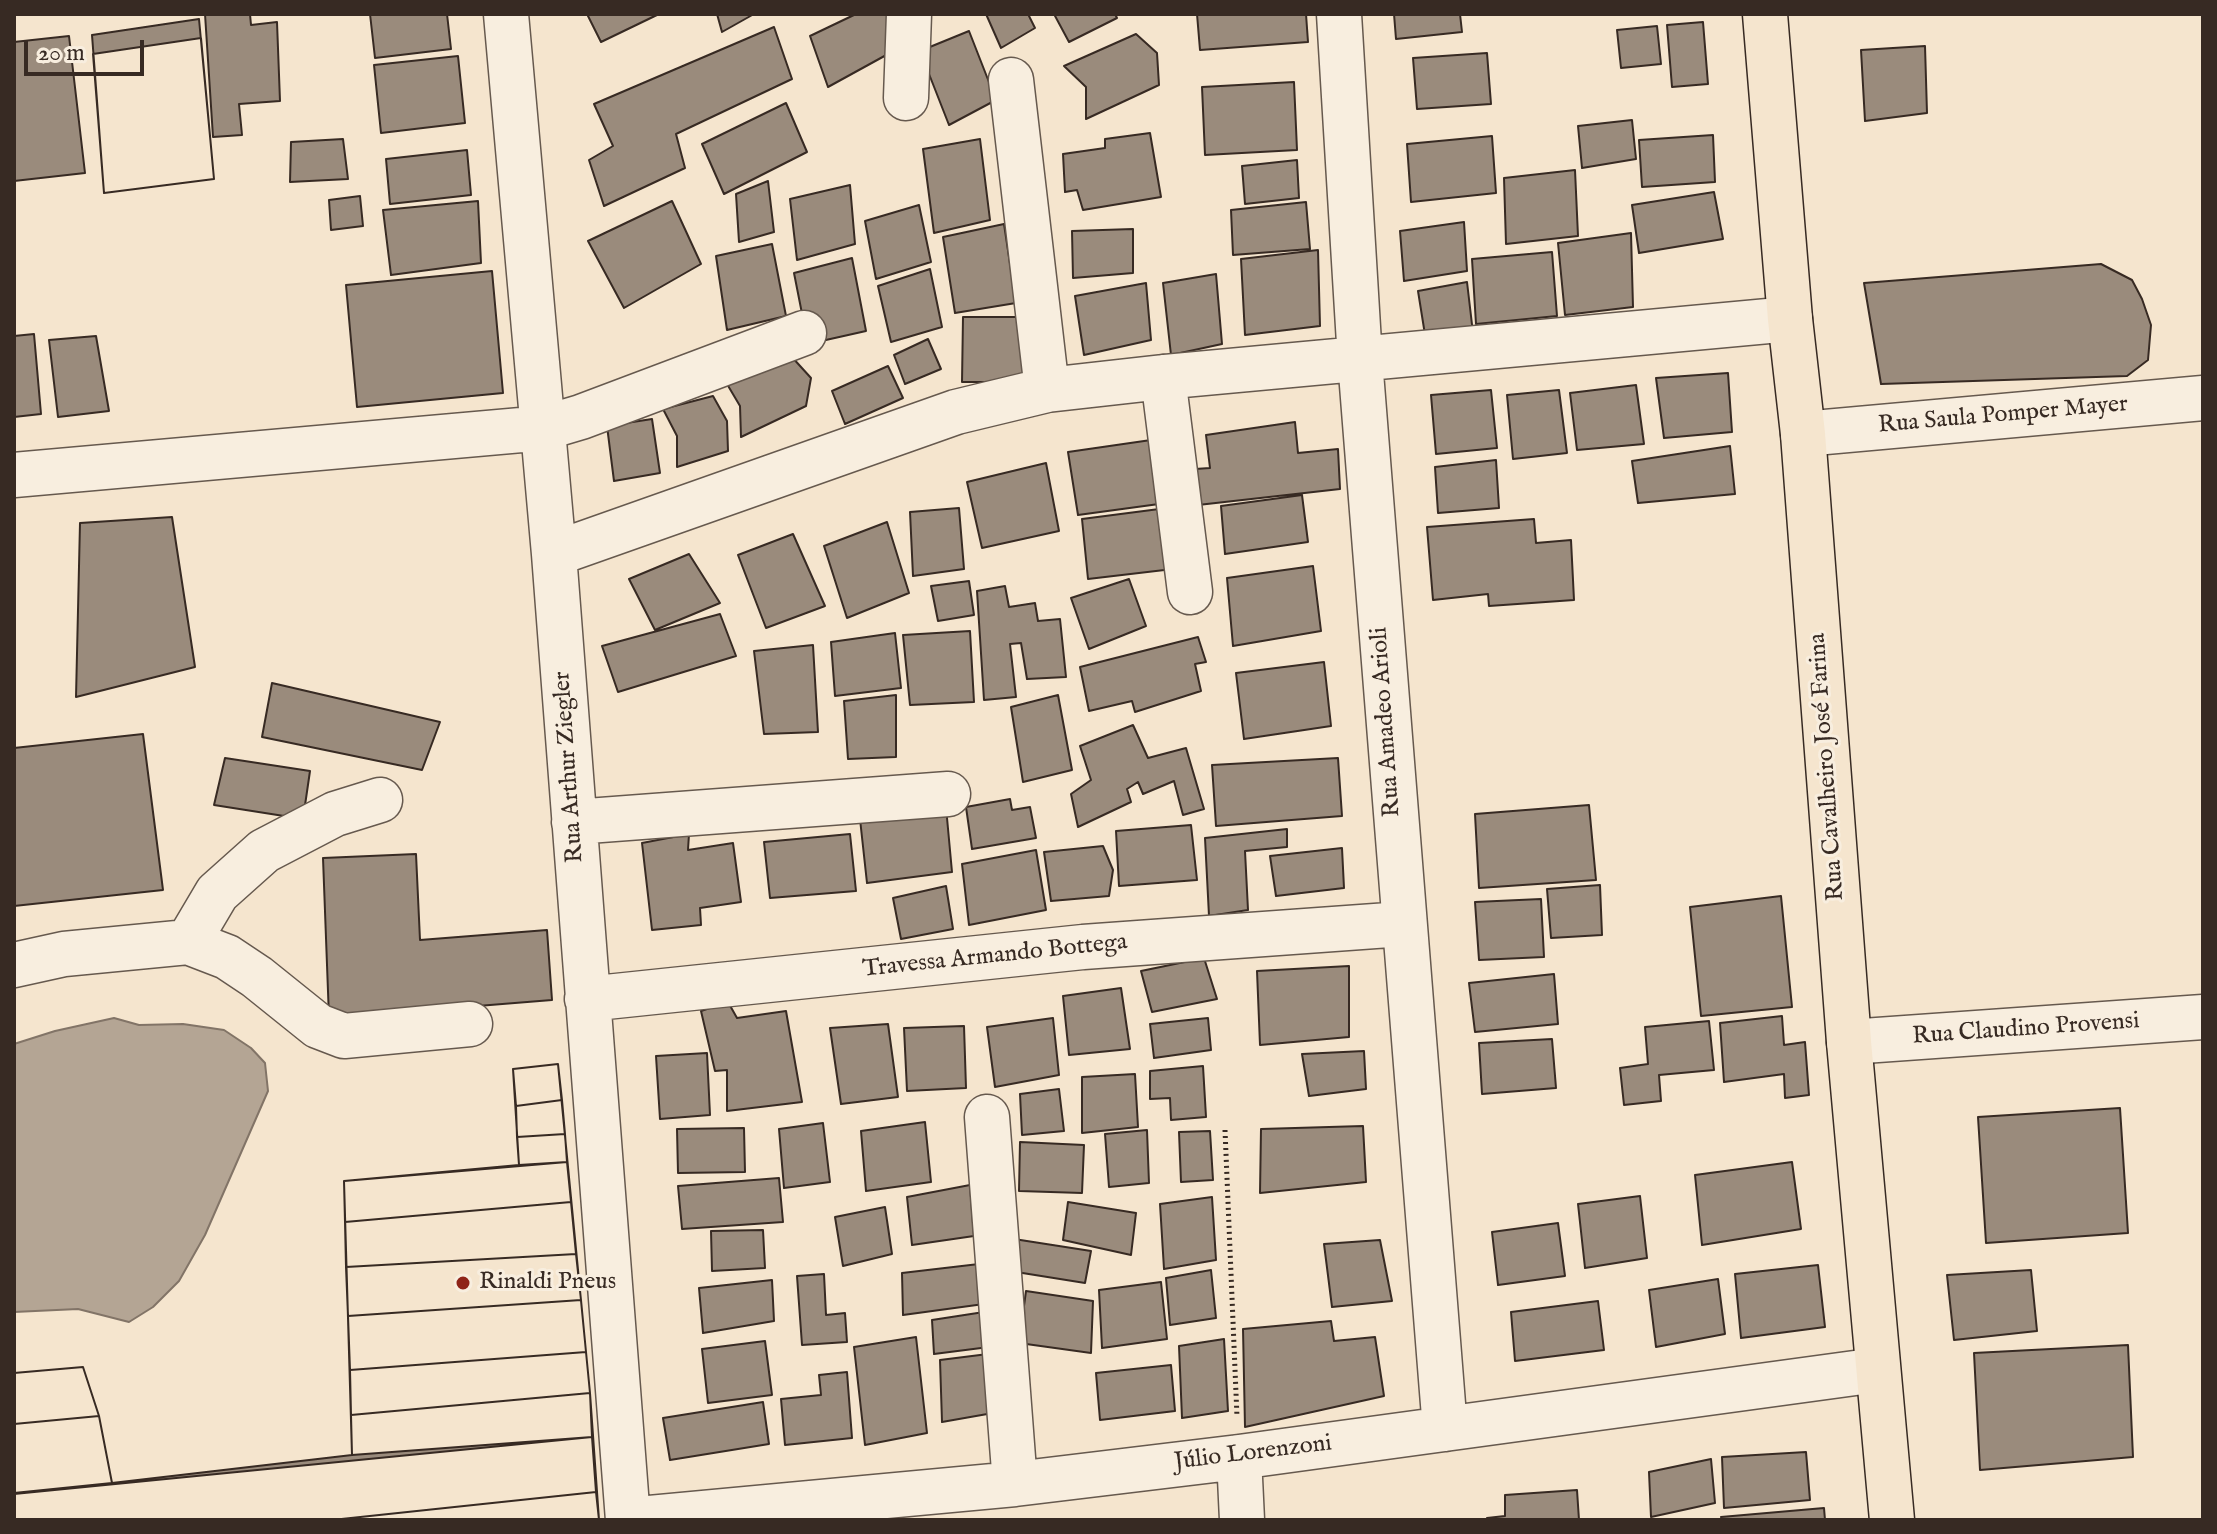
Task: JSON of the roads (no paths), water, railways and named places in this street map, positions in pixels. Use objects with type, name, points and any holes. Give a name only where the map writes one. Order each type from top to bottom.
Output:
[{"type":"main road","name":"Rua Cavalheiro José Farina","points":[[1765,14],[1790,319],[1803,434],[1849,1042],[1892,1520]]},
{"type":"street","name":"Rua Arthur Ziegler","points":[[506,14],[544,428],[628,1520]]},
{"type":"street","points":[[906,98],[909,14]]},
{"type":"street","name":"Rua Amadeo Arioli","points":[[1339,14],[1360,360],[1445,1429]]},
{"type":"street","points":[[1011,80],[1047,390]]},
{"type":"street","points":[[554,554],[956,412],[1047,390],[1790,319]]},
{"type":"street","points":[[14,475],[544,428],[804,333]]},
{"type":"street","points":[[1163,377],[1190,592]]},
{"type":"street","name":"Rua Saula Pomper Mayer","points":[[1803,434],[2203,398]]},
{"type":"street","points":[[574,822],[948,794]]},
{"type":"street","points":[[188,942],[217,893],[264,851],[335,814],[380,800]]},
{"type":"street","name":"Travessa Armando Bottega","points":[[587,999],[1083,947],[1403,924]]},
{"type":"street","points":[[14,965],[64,954],[188,942],[227,957],[318,1026],[344,1036],[470,1024]]},
{"type":"street","name":"Rua Claudino Provensi","points":[[1849,1042],[2203,1017]]},
{"type":"street","points":[[987,1117],[1015,1484]]},
{"type":"street","name":"Júlio Lorenzoni","points":[[628,1520],[1015,1484],[1239,1457],[1877,1370]]},
{"type":"street","points":[[1239,1457],[1242,1520]]},
{"type":"place","name":"Rinaldi Pneus","points":[[463,1283]]}]
